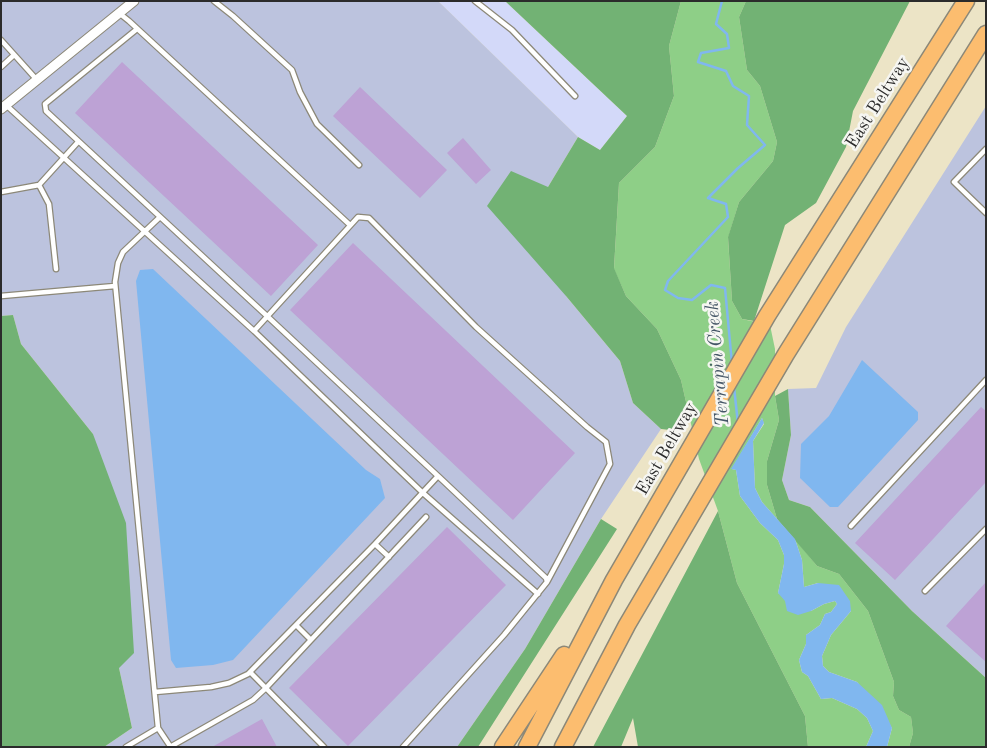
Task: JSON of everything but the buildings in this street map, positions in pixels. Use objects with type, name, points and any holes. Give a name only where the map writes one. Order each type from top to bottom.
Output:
[{"type":"highway","name":"East Beltway","points":[[527,747],[614,580],[767,316],[966,1]]},
{"type":"highway","points":[[563,747],[627,625],[786,354],[986,34]]},
{"type":"highway","points":[[503,747],[614,580]]},
{"type":"highway","points":[[574,747],[602,673]]},
{"type":"street","points":[[3,107],[134,1]]},
{"type":"lane","points":[[214,1],[292,70],[300,92],[316,124],[359,165]]},
{"type":"lane","points":[[475,1],[512,30],[575,96]]},
{"type":"lane","points":[[119,13],[350,225]]},
{"type":"lane","points":[[138,29],[45,104],[46,111],[438,476],[546,578],[547,582]]},
{"type":"lane","points":[[1,40],[37,80]]},
{"type":"lane","points":[[1,67],[14,55]]},
{"type":"lane","points":[[3,107],[63,158],[254,331],[423,493],[538,594]]},
{"type":"lane","points":[[1,192],[39,184],[78,142]]},
{"type":"lane","points":[[986,149],[954,182],[986,213]]},
{"type":"lane","points":[[39,184],[49,204],[56,269]]},
{"type":"lane","points":[[160,217],[123,252],[118,263],[115,286],[158,728],[170,747],[254,700],[426,517]]},
{"type":"lane","points":[[254,331],[358,217],[369,218],[476,327],[606,442],[610,464],[547,582],[504,635],[403,747]]},
{"type":"lane","points":[[1,296],[115,286]]},
{"type":"lane","points":[[851,526],[986,380]]},
{"type":"lane","points":[[155,692],[220,685],[248,674],[375,544],[438,476]]},
{"type":"lane","points":[[925,591],[986,529]]},
{"type":"lane","points":[[375,544],[389,558]]},
{"type":"lane","points":[[296,626],[310,640]]},
{"type":"lane","points":[[250,672],[324,747]]},
{"type":"lane","points":[[126,747],[158,728]]},
{"type":"shaded area","points":[[1,1],[438,1],[578,137],[548,187],[566,296],[620,361],[633,403],[661,429],[601,519],[525,649],[457,747],[104,747],[132,728],[119,668],[93,434],[21,344],[13,315],[1,316]]},
{"type":"shaded area","points":[[438,1],[505,1],[627,116],[600,150],[578,137]]},
{"type":"shaded area","points":[[986,106],[986,678],[912,611],[810,507],[789,500],[782,480],[791,435],[788,389],[816,388],[846,327]]},
{"type":"green space","points":[[505,1],[681,1],[669,46],[674,96],[655,147],[619,183],[614,268],[626,296],[657,329],[681,380],[689,415],[679,431],[661,429],[633,403],[620,361],[487,206],[511,171],[548,187],[578,137],[600,150],[627,116]]},
{"type":"green space","points":[[681,1],[746,1],[739,17],[747,70],[760,86],[777,142],[773,161],[739,202],[728,238],[732,301],[742,319],[770,325],[775,349],[775,396],[779,420],[767,461],[767,485],[777,519],[762,502],[755,488],[753,441],[764,424],[762,418],[732,469],[736,470],[740,496],[760,523],[778,540],[784,555],[778,593],[811,611],[835,601],[837,604],[831,612],[825,614],[820,625],[806,635],[806,644],[799,660],[802,672],[808,676],[821,699],[832,698],[857,709],[867,718],[873,731],[866,747],[808,747],[805,716],[737,583],[718,511],[699,459],[681,380],[657,329],[626,296],[614,269],[619,183],[655,147],[674,96],[669,46]]},
{"type":"green space","points":[[746,1],[910,1],[853,111],[846,147],[816,203],[785,225],[754,321],[742,319],[732,301],[728,237],[739,202],[773,161],[777,142],[760,86],[747,70],[739,17]]},
{"type":"green space","points":[[13,315],[21,344],[93,434],[126,523],[134,653],[119,668],[132,728],[104,747],[1,747],[1,316]]},
{"type":"green space","points":[[788,389],[791,435],[782,480],[789,500],[810,507],[912,611],[986,678],[986,747],[909,747],[913,733],[911,717],[899,710],[893,696],[894,682],[868,611],[839,574],[817,566],[777,519],[767,485],[767,461],[779,420],[775,396]]},
{"type":"green space","points":[[718,511],[737,583],[805,716],[808,747],[638,747],[633,718],[621,747],[593,747]]},
{"type":"green space","points":[[601,519],[617,529],[478,747],[457,747],[525,649]]},
{"type":"green space","points":[[795,539],[817,566],[839,574],[868,611],[894,682],[893,696],[899,710],[911,717],[913,733],[909,747],[887,747],[892,728],[857,682],[829,672],[823,666],[822,656],[831,635],[851,611],[818,583],[804,587],[802,560]]},
{"type":"water","points":[[153,269],[366,470],[380,479],[385,498],[233,660],[213,665],[176,668],[171,660],[136,281],[140,270]]},
{"type":"water","points":[[862,360],[918,412],[918,420],[838,507],[830,507],[800,478],[801,444],[829,416]]},
{"type":"water","points":[[762,418],[764,423],[753,441],[755,488],[762,502],[795,539],[802,560],[804,587],[818,583],[839,585],[850,601],[851,611],[831,635],[822,656],[823,666],[829,672],[857,682],[882,705],[892,728],[887,747],[866,747],[873,731],[867,718],[857,709],[832,698],[821,699],[808,676],[802,672],[799,660],[806,644],[806,635],[820,625],[825,614],[831,612],[837,604],[835,601],[824,604],[798,615],[787,611],[785,601],[778,593],[784,555],[778,540],[760,523],[740,496],[736,470],[731,469]]},
{"type":"waterway","name":"Terrapin Creek","points":[[722,1],[716,24],[727,34],[729,48],[701,53],[698,62],[726,71],[733,86],[749,96],[747,125],[765,145],[738,168],[708,198],[726,204],[728,217],[668,281],[665,290],[678,298],[692,300],[711,285],[725,288],[732,364]]},
{"type":"waterway","name":"Terrapin Creek","points":[[734,387],[738,424]]}]
